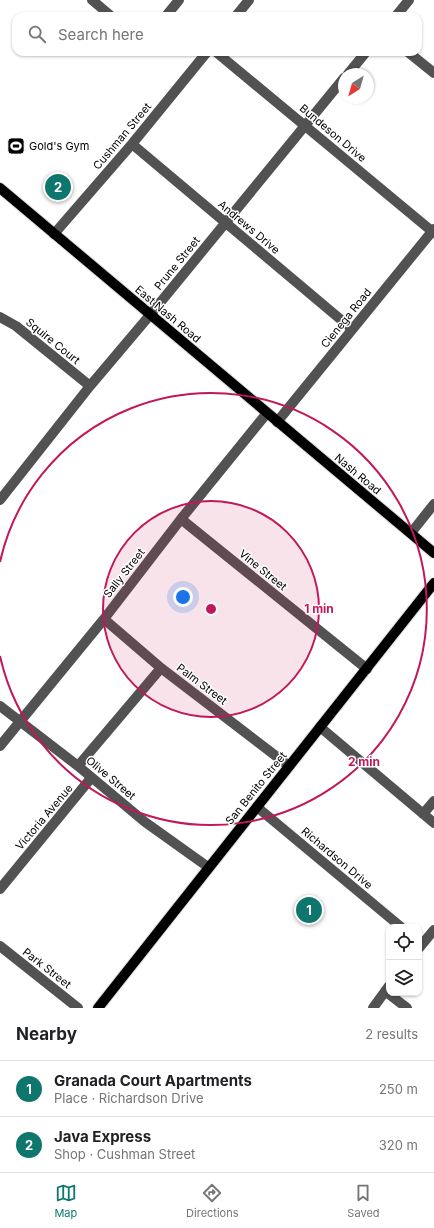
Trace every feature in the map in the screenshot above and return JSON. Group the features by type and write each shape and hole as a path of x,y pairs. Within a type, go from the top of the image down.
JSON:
{"main road":[{"name":"East Nash Road","path":"0,188 267,413"},
{"name":"Nash Road","path":"267,413 434,553"},
{"name":"San Benito Street","path":"98,1008 434,583"}],"street":[{"path":"92,0 106,12"},
{"path":"171,12 179,0"},
{"path":"239,12 249,0"},
{"path":"399,12 409,0"},
{"name":"Cushman Street","path":"54,234 132,144 203,56"},
{"name":"Bundeson Drive","path":"221,56 433,231"},
{"path":"353,68 363,56"},
{"path":"413,56 434,74"},
{"name":"Prune Street","path":"0,500 90,386 338,85"},
{"name":"Andrews Drive","path":"132,144 352,329"},
{"name":"Cienega Road","path":"277,422 433,231"},
{"name":"Squire Court","path":"0,317 16,326 90,386"},
{"name":"Sally Street","path":"0,746 267,413"},
{"path":"411,533 434,504"},
{"name":"Vine Street","path":"181,519 367,669"},
{"name":"Palm Street","path":"104,618 161,668 289,766"},
{"path":"78,766 161,668"},
{"name":"Olive Street","path":"0,706 78,766 145,822 208,867"},
{"path":"320,727 434,823"},
{"name":"Victoria Avenue","path":"0,889 91,778"},
{"path":"423,814 434,801"},
{"name":"Richardson Drive","path":"257,807 397,924"},
{"path":"422,943 434,930"},
{"name":"Park Street","path":"0,946 78,1008"},
{"path":"373,1008 386,989"},
{"path":"395,996 407,1008"}],"place":[{"name":"Gold's Gym","path":"16,146"},
{"name":"Java Express","path":"58,187"},
{"name":"Granada Court Apartments","path":"309,910"}]}
